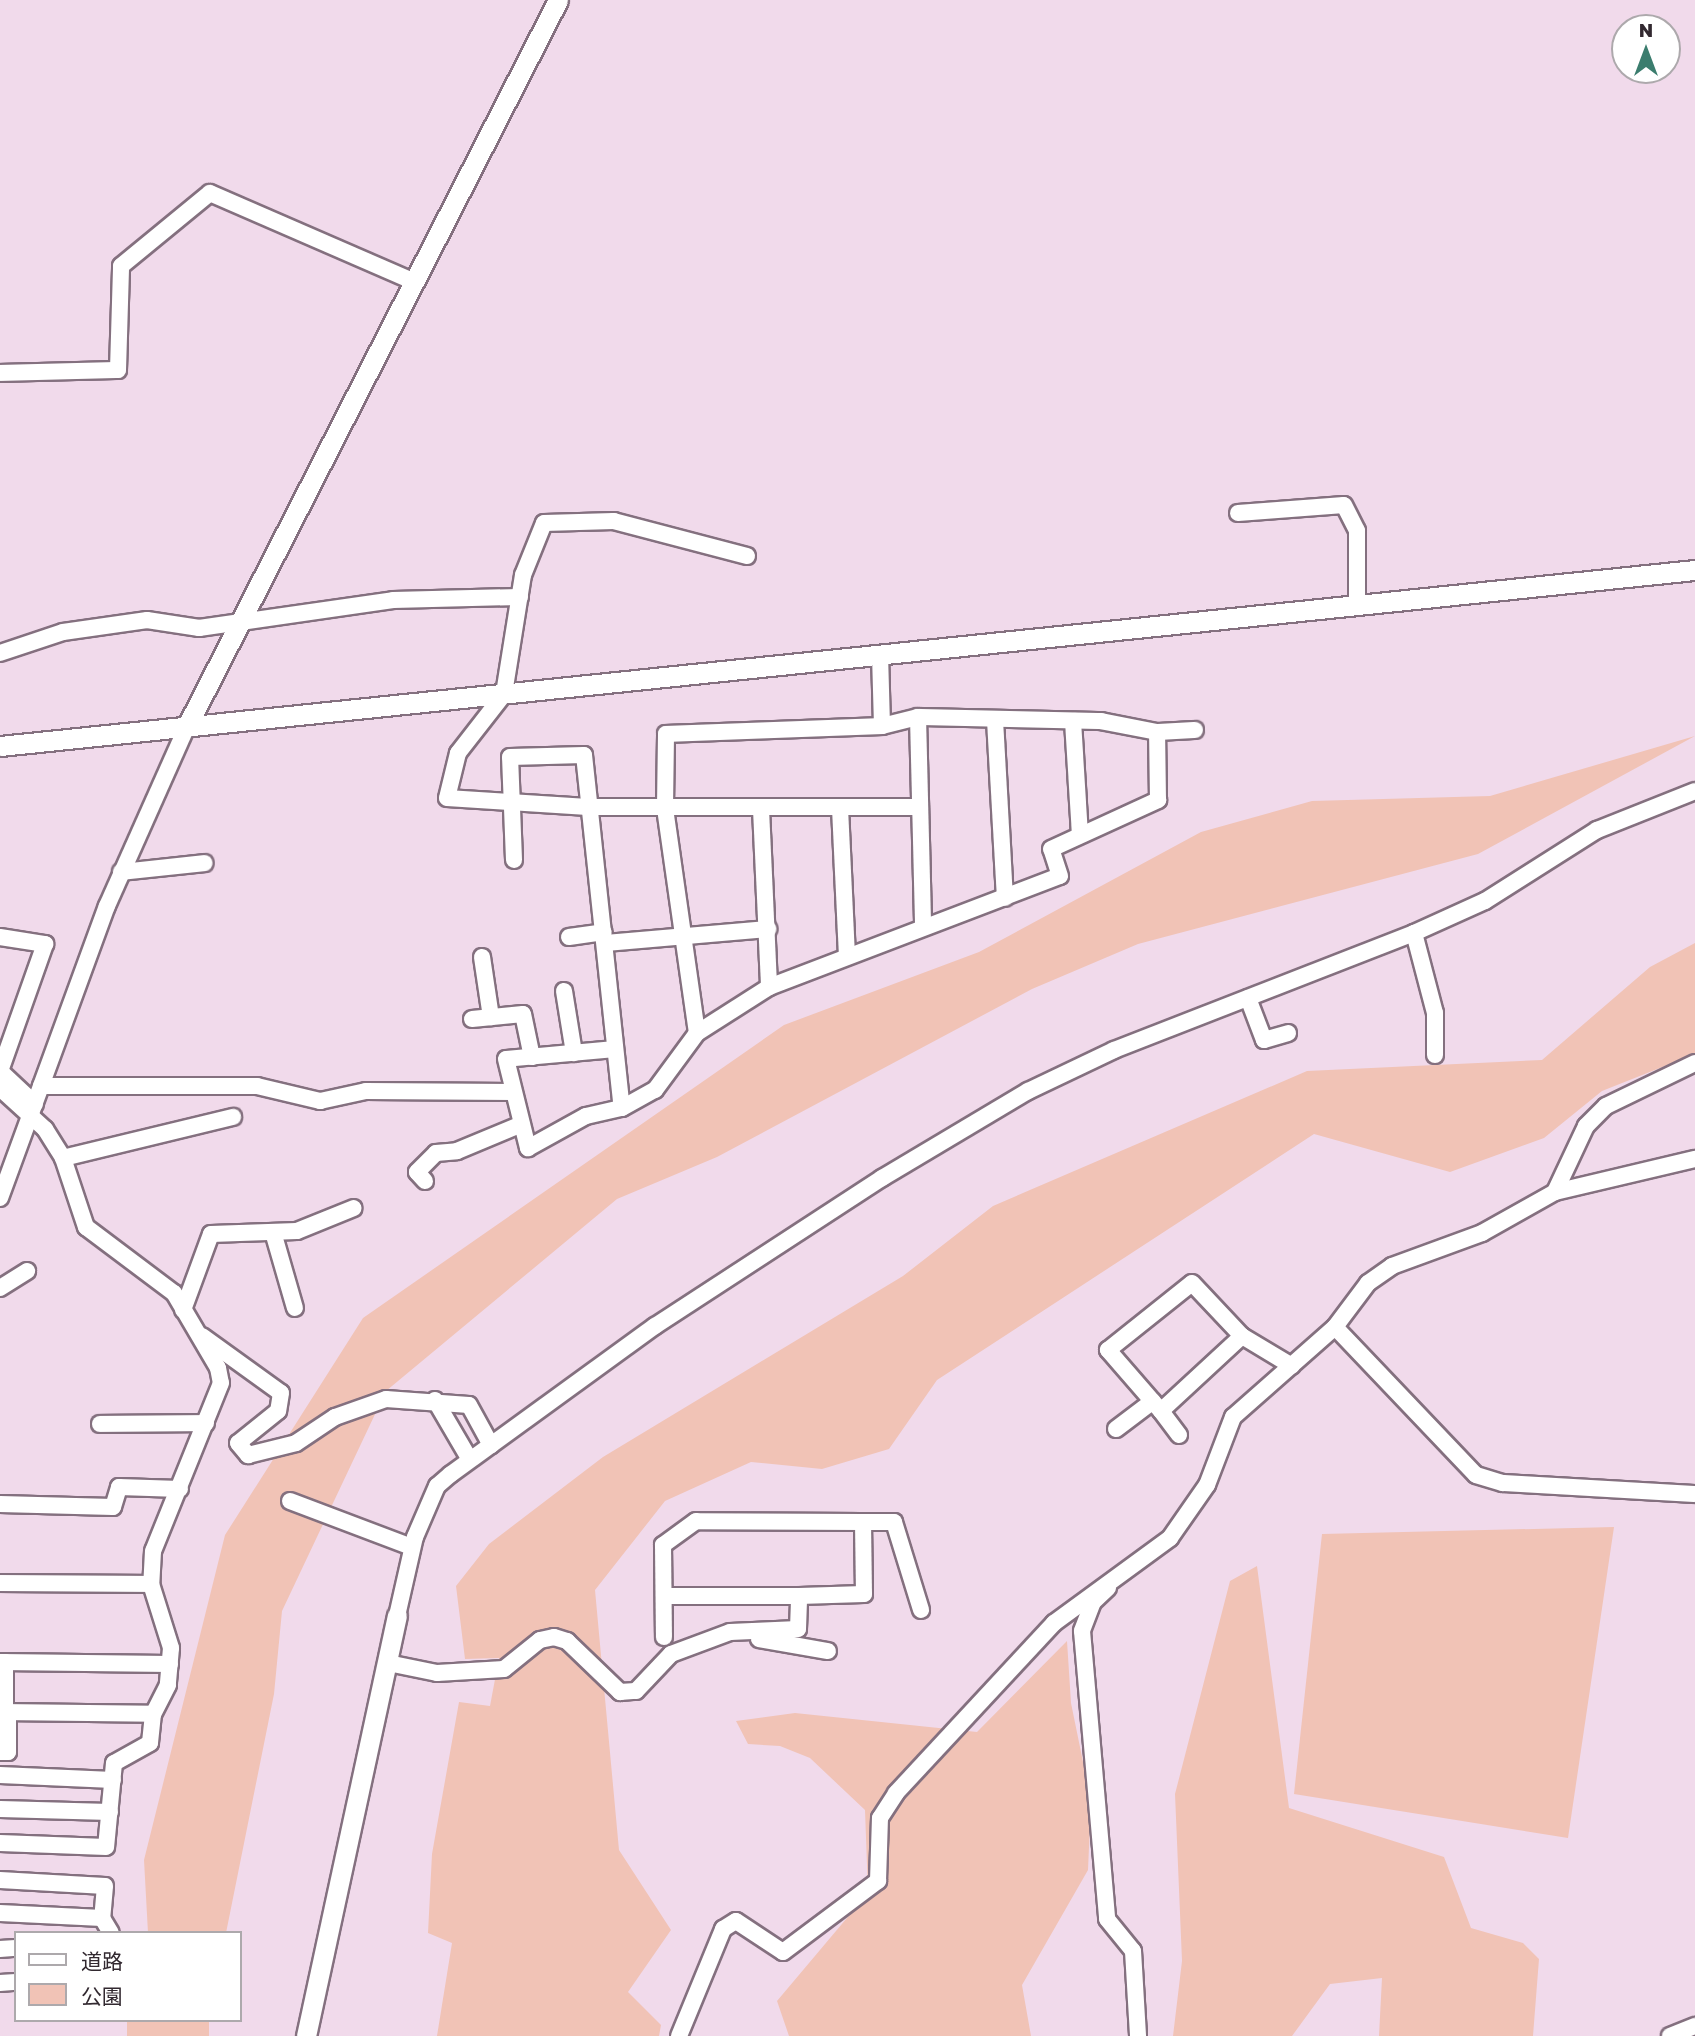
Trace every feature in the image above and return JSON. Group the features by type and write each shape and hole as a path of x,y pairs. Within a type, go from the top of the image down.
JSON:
{"street":[{"path":"0,1198 121,872 187,726 412,281 558,0"},
{"path":"0,373 118,370 121,266 211,194 412,281"},
{"path":"1238,513 1344,505 1357,531 1357,603"},
{"path":"747,556 614,521 551,520 535,535 520,597 505,694 458,753 447,798 588,807 919,807"},
{"path":"0,746 1695,570"},
{"path":"0,653 63,632 136,622 199,628 393,600 520,597"},
{"path":"880,654 882,726"},
{"path":"918,717 923,926"},
{"path":"697,1033 681,936 665,807 666,734 882,726 918,717 1073,721 1157,732 1195,730"},
{"path":"995,720 1005,898"},
{"path":"1073,721 1080,834"},
{"path":"615,1049 506,1059 528,1148 586,1116 622,1108 675,1069 697,1033 769,987 923,926 1060,876 1051,849 1158,800 1157,732"},
{"path":"514,860 510,757 584,755 622,1108"},
{"path":"306,2036 412,1547 437,1486 655,1326 968,1126 1114,1050 1414,933 1485,901 1597,830 1695,791"},
{"path":"761,808 769,987"},
{"path":"840,808 847,956"},
{"path":"121,872 205,863"},
{"path":"569,937 681,936 768,929"},
{"path":"1414,933 1435,1013 1435,1055"},
{"path":"0,937 45,944 0,1071 33,1110 63,1158 86,1227 174,1293 221,1383 180,1489 156,1542 151,1584 170,1664 168,1685 153,1714 150,1743 114,1763 106,1847 0,1843"},
{"path":"482,957 491,1017"},
{"path":"564,991 573,1053"},
{"path":"1248,998 1264,1040 1288,1032"},
{"path":"472,1019 523,1014 532,1058"},
{"path":"1555,1192 1586,1126 1606,1106 1695,1063"},
{"path":"41,1086 257,1086 320,1101 366,1091 513,1092"},
{"path":"0,1088 33,1110"},
{"path":"63,1158 233,1117"},
{"path":"417,1173 436,1153 457,1151 522,1124"},
{"path":"679,2036 723,1929 736,1920 783,1952 878,1881 880,1818 896,1793 1054,1623 1170,1538 1207,1485 1233,1417 1335,1327 1368,1283 1392,1266 1482,1233 1555,1192 1695,1159"},
{"path":"183,1310 211,1234 297,1231 354,1208"},
{"path":"273,1232 295,1308"},
{"path":"0,1288 27,1272"},
{"path":"1179,1435 1108,1350 1192,1283 1242,1336 1292,1366"},
{"path":"1335,1327 1476,1475 1503,1483 1695,1494"},
{"path":"197,1333 281,1393 278,1411 238,1443 248,1455 296,1443 335,1418 386,1399 435,1400 469,1405 491,1445"},
{"path":"1116,1429 1157,1406 1242,1336"},
{"path":"435,1400 470,1460"},
{"path":"100,1424 205,1423"},
{"path":"0,1504 113,1507 120,1487 180,1489"},
{"path":"290,1501 412,1547"},
{"path":"664,1637 663,1545 696,1521 894,1521 921,1610"},
{"path":"664,1596 864,1594 863,1522"},
{"path":"1130,1567 1093,1602 1082,1631 1107,1919 1133,1951 1138,2036"},
{"path":"0,1583 151,1584"},
{"path":"388,1663 437,1673 504,1669 540,1640 554,1637 567,1641 620,1692 636,1691 671,1654 704,1641 750,1630 798,1629 799,1596"},
{"path":"704,1641 776,1639 828,1651"},
{"path":"0,1752 8,1752 2,1662 170,1664"},
{"path":"4,1712 153,1714"},
{"path":"0,1774 113,1780"},
{"path":"0,1809 110,1812"},
{"path":"0,1880 105,1886 102,1918 110,1931"},
{"path":"0,1913 102,1918"},
{"path":"1670,2036 1695,2026"}],"green space":[{"path":"1695,736 1478,854 1138,944 1032,989 717,1157 617,1199 386,1391 282,1611 274,1694 226,1931 148,1931 144,1860 225,1535 363,1318 784,1025 979,952 1201,832 1312,801 1490,796"},
{"path":"1695,943 1695,1054 1602,1091 1544,1138 1450,1172 1314,1134 937,1380 889,1449 822,1469 751,1462 665,1501 595,1590 619,1850 671,1930 628,1992 661,2025 659,2036 437,2036 452,1943 428,1933 432,1854 459,1702 490,1706 499,1658 465,1659 456,1586 489,1544 603,1457 903,1276 993,1206 1307,1071 1542,1060 1650,967"},
{"path":"1614,1527 1568,1838 1294,1794 1322,1534"},
{"path":"1257,1566 1289,1808 1444,1857 1471,1928 1523,1943 1539,1959 1533,2036 1379,2036 1382,1978 1330,1984 1292,2036 1173,2036 1182,1961 1175,1794 1230,1581"},
{"path":"1067,1641 1071,1703 1091,1801 1088,1870 1022,1985 1031,2036 789,2036 777,2001 868,1893 865,1810 810,1758 780,1746 748,1744 736,1721 795,1713 977,1732"},
{"path":"127,2022 209,2022 209,2036 127,2036"}]}
